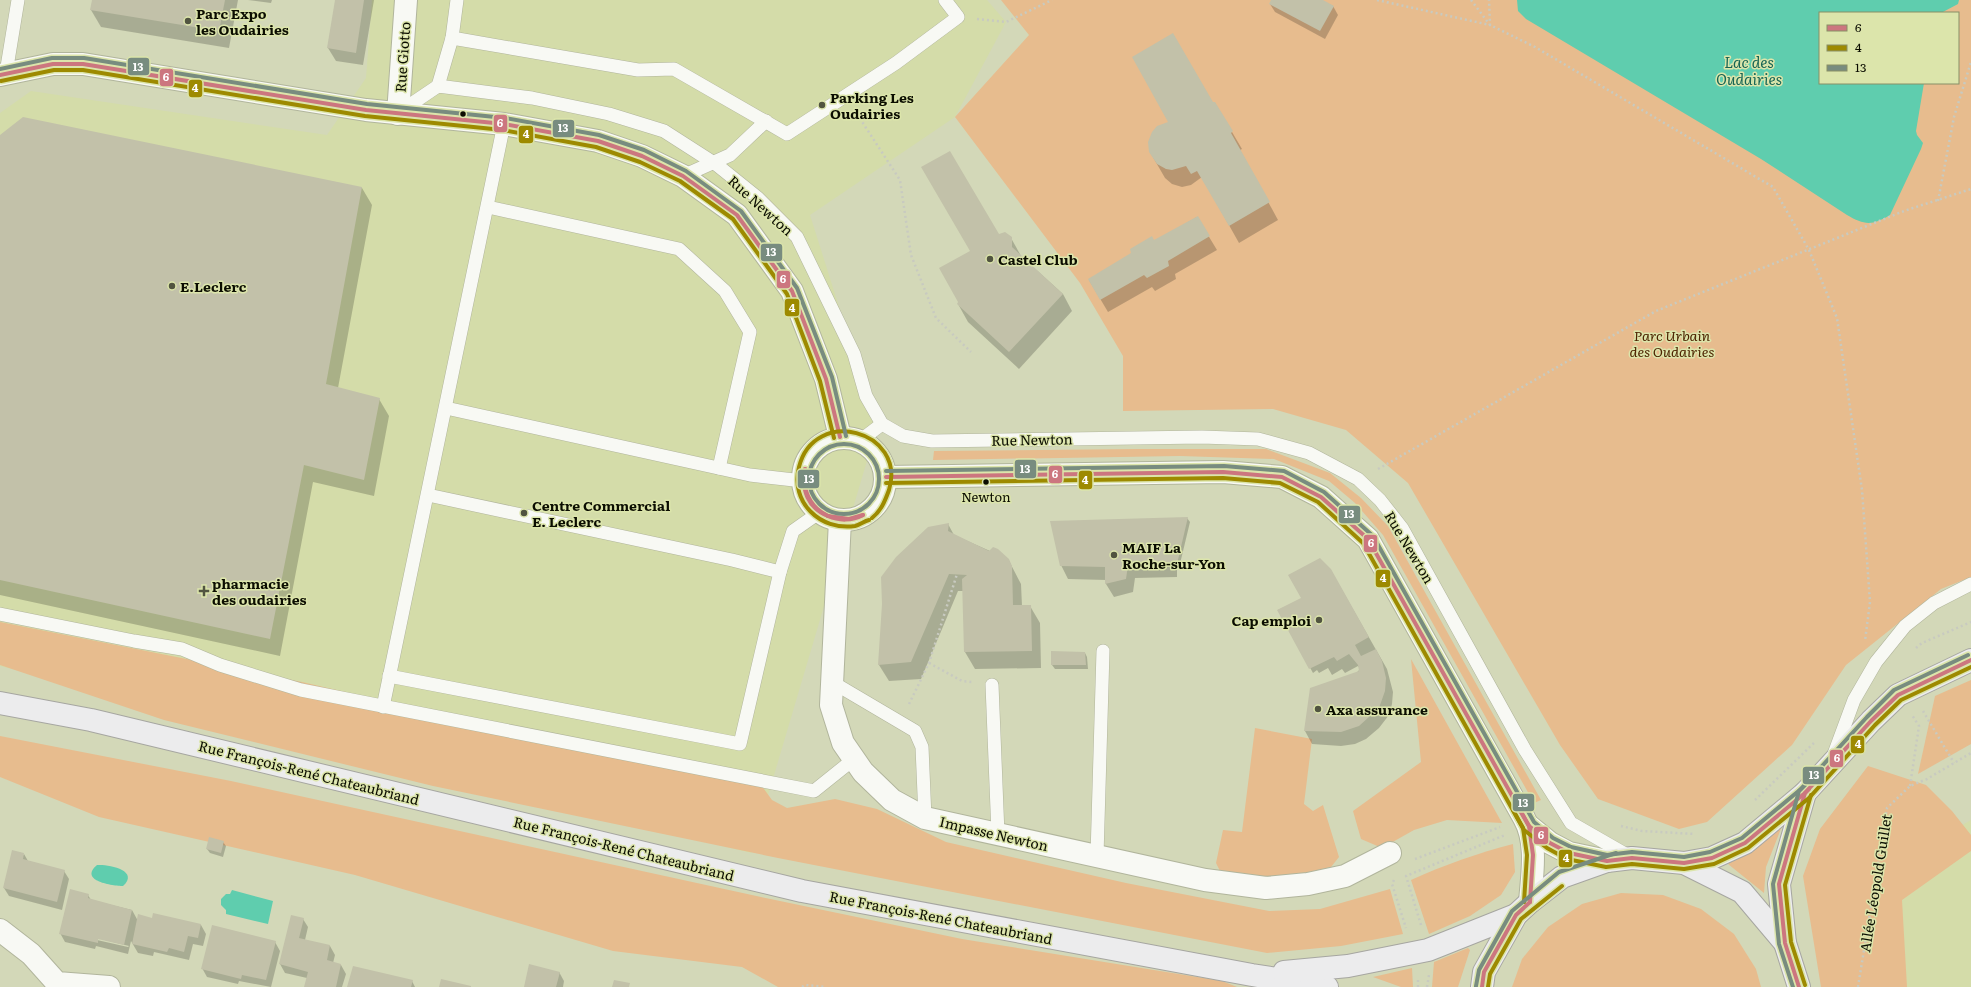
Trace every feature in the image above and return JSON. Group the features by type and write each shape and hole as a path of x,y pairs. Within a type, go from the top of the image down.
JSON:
{"main road":[{"path":"1482,987 1484,972 1523,908 1562,877 1607,861 1632,858 1684,863 1712,858 1745,843 1805,793 1871,721 1898,695 1971,660"},
{"path":"0,692 91,720"},
{"name":"Rue François-René Chateaubriand","path":"0,703 91,720 802,891 1252,975 1326,987"},
{"path":"1799,987 1785,943 1779,884 1805,793"},
{"path":"1684,863 1742,892 1785,943"},
{"name":"Rue François-René Chateaubriand","path":"1252,975 1348,966 1428,950 1523,908"}],"street":[{"name":"Rue Giotto","path":"398,114 406,0"},
{"name":"Rue Newton","path":"3,74 53,64 83,64 398,114 504,124 598,141 642,156 684,176 737,215 792,291 850,439"},
{"path":"850,439 871,446 879,455 884,466 886,477 884,492 881,498 867,514 854,519 840,520 820,512 811,503 806,493 803,481 804,469 809,457 822,444 850,439"},
{"path":"886,477 1223,472 1282,477 1321,497 1368,539 1527,822 1550,844 1569,852 1607,861"},
{"name":"Impasse Newton","path":"840,520 831,705 843,743 862,772 892,800 925,818 1204,880 1266,888 1308,884 1345,876 1390,853"},
{"path":"1523,908 1533,855 1527,822"},
{"path":"1,934 31,954 49,985 110,987"}],"lane":[{"path":"3,74 18,0"},
{"path":"398,114 438,86 452,38 457,0"},
{"path":"452,38 638,70 674,69 787,134 846,96 958,17 944,0"},
{"name":"Rue Newton","path":"438,86 532,98 609,114 664,131 713,163 758,198 797,237 854,354 866,396 882,424 903,436 932,441 1202,437 1258,439 1309,453 1358,479 1380,500 1402,528 1525,750 1571,823 1632,858"},
{"path":"684,176 730,155 766,121"},
{"path":"383,707 488,207 504,124"},
{"path":"488,207 679,249 725,291 750,332 719,468"},
{"path":"446,408 750,475 803,481"},
{"path":"850,439 882,424"},
{"path":"428,495 732,560 780,572"},
{"path":"389,676 740,744 780,572 793,531 820,512"},
{"path":"1829,768 1854,700 1876,662 1905,626 1934,603 1971,584"},
{"path":"0,614 134,641 182,649 220,665 301,690 814,791 854,759"},
{"path":"1097,856 1104,651"},
{"path":"832,682 915,731 922,747 925,818"},
{"path":"992,684 998,834"}],"path":[{"path":"958,17 1006,22 1052,0"},
{"path":"1377,0 1490,25 1534,47 1773,187 1809,250 1837,318 1862,490 1870,602 1864,648"},
{"path":"1471,0 1490,25"},
{"path":"1489,0 1490,25"},
{"path":"1938,201 1954,117 1971,62"},
{"path":"846,96 900,180 911,255 936,318 971,352"},
{"path":"1378,468 1656,311 1904,211 1971,190"},
{"path":"900,722 929,663 957,574"},
{"path":"1911,652 1922,644 1971,622"},
{"path":"929,663 962,681"},
{"path":"1910,786 1918,726 1910,713 1915,710"},
{"path":"1753,801 1819,738"},
{"name":"Allée Léopold Guillet","path":"1858,987 1887,808 1910,786 1927,779 1971,753"},
{"path":"1410,861 1527,822"},
{"path":"1427,987 1428,950 1406,876 1527,822"},
{"path":"1620,826 1642,831 1701,834"},
{"path":"1392,884 1396,877"},
{"path":"802,987 805,985 826,987"}],"shaded area":[{"path":"372,0 987,0 1006,22 955,117 810,215 877,427 751,853 0,666 0,113 31,91 327,135 366,78"},
{"path":"1971,820 1971,987 1886,987 1889,867"}],"green space":[{"name":"Parc Urbain des Oudairies","path":"1001,0 1971,0 1971,577 1941,589 1846,665 1792,745 1707,822 1679,829 1598,799 1560,745 1408,483 1346,430 1273,409 1123,411 1123,356 1080,283 955,117 1029,35"},
{"path":"1266,449 1330,473 1361,498 1388,526 1541,800 1534,803 1383,535 1355,503 1329,481 1274,459 1180,456 933,460 934,451"},
{"path":"0,622 302,682 406,706 753,774 772,800 787,808 835,799 877,809 946,842 1126,883 1269,911 1320,909 1390,889 1403,934 1341,946 1267,953 778,858 433,786 164,720 0,665"},
{"path":"1411,659 1502,823 1447,820 1414,830 1382,848 1361,839 1353,811 1421,762"},
{"path":"1971,680 1971,744 1918,774 1935,696"},
{"path":"1255,728 1312,739 1304,804 1313,811 1323,805 1339,857 1331,867 1292,876 1265,879 1221,873 1216,863 1223,830 1242,832"},
{"path":"0,736 231,781 761,897 962,939 1222,981 1237,987 778,987 742,967 613,951 355,875 99,817 0,777"},
{"path":"1868,766 1926,785 1952,811 1971,835 1971,851 1902,900 1907,987 1821,987 1803,876 1820,829"},
{"path":"1782,826 1766,867 1764,893 1728,864 1749,851"},
{"path":"1513,844 1515,872 1501,895 1470,916 1429,934 1411,880 1461,860"},
{"path":"1621,893 1663,895 1701,909 1734,934 1756,969 1761,987 1512,987 1522,959 1548,927 1582,904"},
{"path":"1468,948 1470,950 1458,987 1432,987 1434,962"},
{"path":"1412,968 1413,987 1401,987 1373,977"}],"water":[{"name":"Lac des Oudairies","path":"1517,0 1959,0 1958,4 1943,12 1819,12 1819,84 1924,84 1916,131 1923,143 1921,149 1890,215 1884,219 1868,223 1858,221 1847,215 1761,159 1526,19 1518,11"},
{"path":"97,865 120,869 128,876 127,880 123,886 99,882 94,879 92,875 92,870"},
{"path":"232,890 273,901 268,924 226,914 226,910 221,905 221,899 226,894 230,894"}],"building":[{"name":"Parc Expo les Oudairies","path":"92,0 225,0 219,31 90,10"},
{"path":"335,0 364,0 356,53 327,48"},
{"path":"1271,0 1323,0 1334,6 1320,31 1269,4"},
{"path":"1173,33 1213,102 1215,102 1233,131 1231,133 1270,202 1229,226 1197,171 1191,174 1186,166 1172,170 1166,169 1157,164 1149,152 1148,142 1152,132 1157,126 1168,122 1132,57"},
{"name":"E.Leclerc","path":"23,117 362,187 326,384 380,398 364,480 304,465 270,639 0,580 0,135"},
{"name":"Castel Club","path":"950,151 999,234 1005,232 1012,237 1012,247 1063,294 1009,352 957,304 958,302 939,268 970,251 921,167"},
{"path":"1198,216 1210,236 1168,261 1169,266 1147,278 1144,275 1100,300 1088,279 1131,253 1130,249 1152,236 1154,240"},
{"name":"MAIF La Roche-sur-Yon","path":"1188,517 1177,564 1128,565 1126,579 1105,584 1105,567 1060,566 1050,521"},
{"path":"949,523 948,531 989,551 993,547 998,549 1009,559 1012,566 1013,605 1031,605 1032,651 964,652 962,579 967,575 949,574 911,662 878,665 882,604 881,577 896,557 928,527"},
{"path":"1320,558 1331,569 1369,637 1355,645 1361,656 1376,649 1382,661 1386,678 1385,691 1379,708 1359,726 1341,732 1304,731 1310,688 1359,671 1358,665 1349,654 1337,661 1334,657 1309,669 1277,610 1301,598 1288,575"},
{"path":"1051,651 1085,652 1086,665 1051,665"},
{"path":"209,837 224,841 221,853 206,849"},
{"path":"12,850 24,853 23,859 65,870 57,902 3,888"},
{"path":"70,889 89,894 88,898 132,910 124,945 98,939 98,943 59,934"},
{"path":"153,913 201,924 198,938 188,936 184,952 169,948 167,952 132,944 138,914 152,918"},
{"path":"291,915 304,918 299,938 330,945 327,960 341,964 336,987 304,987 308,972 279,964"},
{"path":"212,925 276,941 266,980 242,975 241,979 201,969"},
{"path":"529,964 560,972 556,987 524,987"},
{"path":"353,966 413,980 411,987 347,987"},
{"path":"441,979 471,986 471,987 439,987"},
{"path":"614,980 630,983 629,987 612,987"}],"transit line":[{"name":"13","path":"0,69 52,58 84,58 367,104 505,118 599,135 644,150 686,171 741,211 797,288 832,377 846,436"},
{"name":"6","path":"0,75 53,64 83,64 366,110 504,124 598,141 642,156 683,176 737,215 792,291 826,379 840,437"},
{"name":"4","path":"1,81 54,70 83,70 365,116 503,130 596,147 640,162 680,181 733,219 787,294 820,381 834,438"},
{"name":"4","path":"869,520 855,526 830,524 810,512 804,502 799,492 797,480 799,467 808,448 822,436 839,432 856,433 872,440 885,453 891,469 889,490 880,509 872,518"},
{"name":"13","path":"837,444 851,444 864,450 873,459 879,472 879,479 877,492 869,504 851,514 837,514 824,508 815,499 809,486 809,472 815,459 824,450 837,444"},
{"name":"13","path":"886,471 1224,466 1284,471 1324,492 1373,536 1534,822 1553,838 1571,847 1607,855 1632,852 1684,857 1710,852 1742,838 1801,789 1894,690 1968,655"},
{"name":"6","path":"805,469 804,476 808,497 816,508 828,516"},
{"name":"6","path":"805,469 805,491 815,508 828,516"},
{"name":"6","path":"886,477 1223,472 1282,477 1321,497 1368,539 1529,826 1550,843 1569,853 1607,861 1632,858 1684,863 1712,858 1745,843 1805,793 1871,721 1898,695 1971,660"},
{"name":"4","path":"886,483 1223,478 1280,483 1318,502 1363,543 1524,830 1547,848 1567,859 1606,867 1632,864 1684,869 1714,864 1748,848 1809,798 1875,725 1901,700 1971,667"},
{"name":"6","path":"828,516 849,519 863,515"},
{"name":"6","path":"828,516 846,520 863,515"},
{"name":"13","path":"1793,987 1779,944 1773,884 1799,791 1805,785"},
{"name":"6","path":"1799,987 1785,943 1779,884 1805,793 1809,789"},
{"name":"4","path":"1805,985 1791,942 1785,885 1811,795"},
{"name":"6","path":"1518,807 1529,826 1533,855 1530,902"},
{"name":"4","path":"1513,810 1523,828 1527,855 1524,902"},
{"name":"13","path":"1476,986 1479,970 1512,911 1559,872 1616,853"},
{"name":"4","path":"1488,987 1490,974 1521,919 1562,886"},
{"name":"6","path":"1482,987 1484,972 1516,915 1530,902"}],"place":[{"name":"Parc Expo les Oudairies","path":"188,21"},
{"name":"Parking Les Oudairies","path":"822,105"},
{"name":"Castel Club","path":"990,259"},
{"name":"E.Leclerc","path":"172,286"},
{"name":"Newton","path":"986,482"},
{"name":"Centre Commercial E. Leclerc","path":"524,513"},
{"name":"MAIF La Roche-sur-Yon","path":"1114,555"},
{"name":"pharmacie des oudairies","path":"204,591"},
{"name":"Cap emploi","path":"1319,620"},
{"name":"Axa assurance","path":"1318,709"}]}
